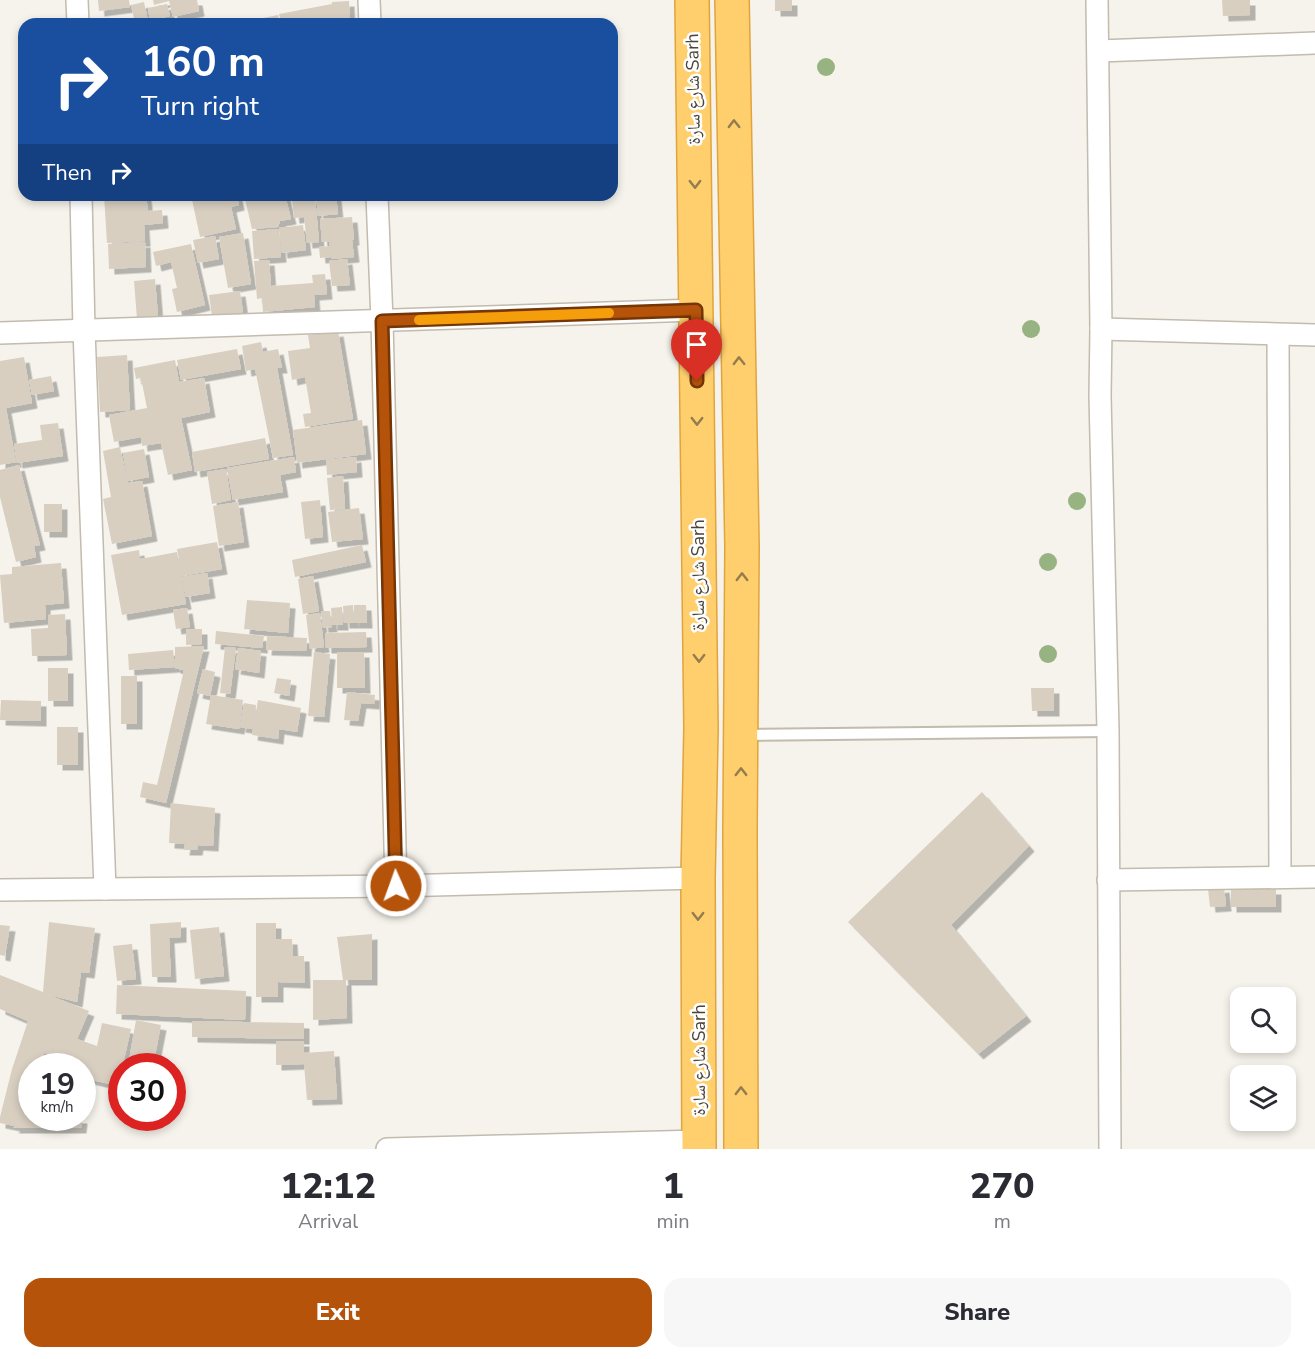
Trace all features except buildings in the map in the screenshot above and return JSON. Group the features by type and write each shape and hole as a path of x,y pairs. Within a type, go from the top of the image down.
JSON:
{"highway":[{"name":"شارع سارة Sarh","path":"692,0 701,728 698,878 699,1145"},
{"path":"732,0 742,546 741,1149"}],"street":[{"path":"77,0 78,18"},
{"path":"369,0 370,18"},
{"path":"1097,0 1100,396 1108,731 1110,1149"},
{"path":"1099,51 1315,43"},
{"path":"81,201 105,889"},
{"path":"377,201 396,886"},
{"path":"0,333 696,310"},
{"path":"1101,329 1315,335"},
{"path":"1278,335 1280,877"},
{"path":"1108,880 1315,877"},
{"path":"0,890 396,886 698,878"},
{"path":"387,1149 699,1145"}],"lane":[{"path":"741,735 1108,731"}],"slow traffic":[{"path":"419,320 609,313"}],"route":[{"path":"396,886 382,321 696,310 697,381"}]}
